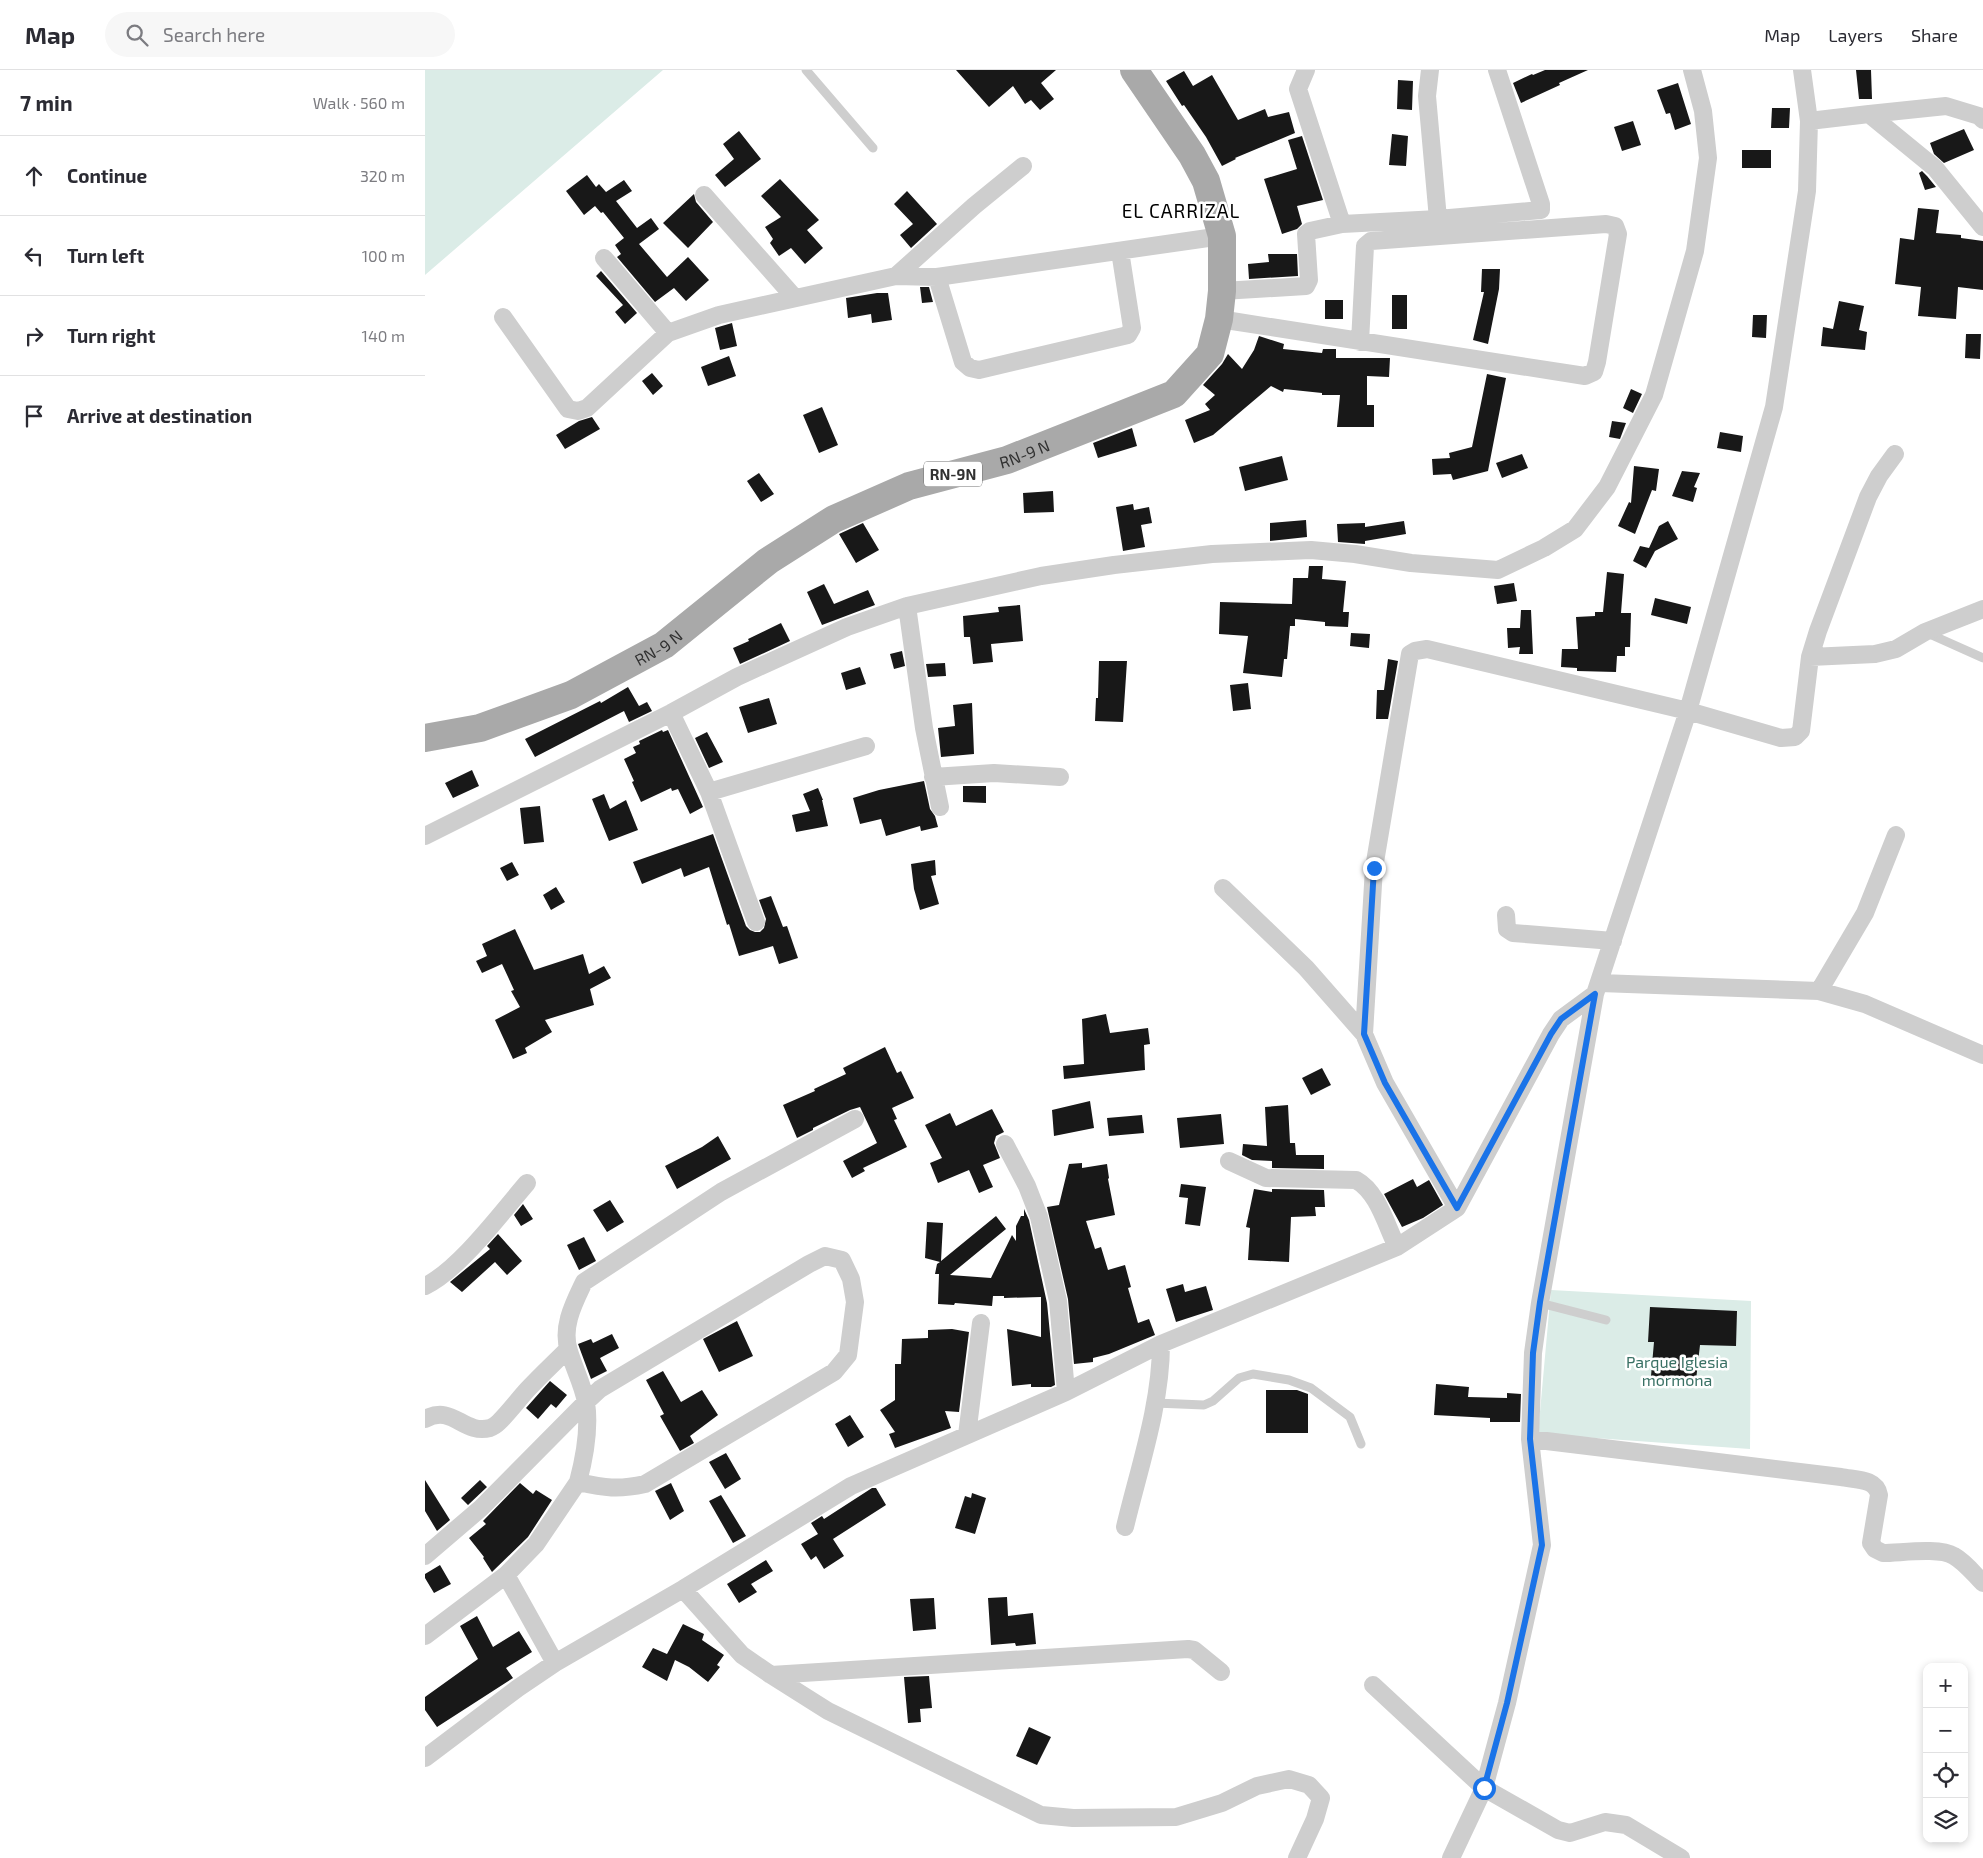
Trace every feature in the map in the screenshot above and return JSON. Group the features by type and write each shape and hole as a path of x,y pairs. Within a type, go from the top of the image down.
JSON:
{"main road":[{"name":"RN-9 N","path":"425,738 480,728 571,695 664,644 768,561 834,519 909,486 1007,460 1174,394 1210,354 1219,319 1222,291 1222,236 1206,181 1192,155 1134,70"}],"street":[{"path":"1306,70 1299,89 1342,224"},
{"path":"1430,70 1427,96 1437,219"},
{"path":"1222,291 1305,286 1309,280 1306,234 1310,231 1342,224 1437,219 1541,210 1541,204 1497,70"},
{"path":"425,836 737,678 847,627 907,606 1041,576 1114,564 1212,554 1311,550 1355,554 1411,563 1499,570 1543,548 1575,528 1607,486 1654,395 1695,252 1708,158 1703,111 1691,70"},
{"path":"1451,1858 1484,1788 1507,1703 1542,1545 1530,1439 1533,1353 1540,1302 1598,988 1687,711 1774,407 1807,191 1809,121 1802,70"},
{"path":"1809,121 1946,106 1979,116 1983,120"},
{"path":"1869,114 1935,168 1983,227"},
{"path":"896,276 974,206 1023,166"},
{"path":"704,195 794,297"},
{"path":"1219,319 1360,342 1585,376 1594,372 1597,362 1618,234 1615,226 1606,224 1371,241 1365,246 1360,342"},
{"path":"503,317 567,409 578,411 587,408 667,333 719,315 896,276 937,277 1222,236"},
{"path":"937,277 963,362 970,368 979,370 1129,335 1132,328 1120,251"},
{"path":"604,258 667,333"},
{"path":"1364,1034 1374,868 1411,654 1415,651 1427,649 1687,711 1781,738 1795,737 1801,731 1810,657 1818,631 1868,497 1879,476 1895,454"},
{"path":"907,606 924,728 940,807"},
{"path":"1810,657 1875,654 1896,649 1925,632 1983,609"},
{"path":"671,713 709,792 755,922"},
{"path":"709,792 866,746"},
{"path":"933,776 993,773 1060,776"},
{"path":"1819,991 1865,912 1896,834"},
{"path":"1223,888 1305,968 1364,1034 1385,1083 1457,1208"},
{"path":"1506,914 1507,929 1513,933 1613,941"},
{"path":"425,1758 518,1688 555,1663 683,1589 851,1486 1066,1392 1161,1344 1397,1247 1457,1208 1551,1034 1561,1019 1598,988 1819,991 1865,1004 1983,1055"},
{"path":"425,1636 506,1575 536,1544 579,1482 586,1453 586,1402 568,1349 567,1326 573,1305 584,1282 721,1192 855,1119"},
{"path":"1005,1144 1027,1186 1039,1217 1058,1301 1066,1392"},
{"path":"1229,1162 1266,1178 1356,1180 1362,1183 1373,1196 1397,1247"},
{"path":"425,1286 434,1282 471,1248 527,1183"},
{"path":"425,1556 481,1508 600,1389 809,1264 825,1256 842,1260 851,1279 855,1302 848,1355 834,1372 645,1484 623,1489 604,1488 579,1482"},
{"path":"967,1435 981,1323"},
{"path":"1125,1527 1155,1403 1161,1359 1161,1344"},
{"path":"425,1419 434,1414 442,1414 449,1415 467,1426 489,1428 498,1423 532,1384 568,1349"},
{"path":"1530,1439 1871,1482 1879,1495 1871,1543 1875,1549 1883,1553 1944,1552 1962,1562 1983,1583"},
{"path":"506,1575 555,1663"},
{"path":"683,1589 742,1655 828,1711 1041,1815 1073,1818 1176,1817 1222,1803 1257,1786 1289,1780 1309,1784 1321,1798 1315,1820 1297,1858"},
{"path":"771,1675 1188,1649 1193,1650 1221,1672"},
{"path":"1373,1685 1484,1788 1558,1830 1569,1833 1605,1822 1626,1824 1681,1858"}],"lane":[{"path":"805,70 873,148"},
{"path":"1925,632 1983,658"},
{"path":"1540,1302 1606,1320"},
{"path":"1155,1403 1205,1405 1213,1401 1239,1378 1253,1374 1289,1380 1311,1388 1350,1417 1361,1444"}],"green space":[{"path":"425,70 663,70 425,275"},
{"name":"Parque Iglesia mormona","path":"1551,1290 1751,1301 1750,1449 1538,1434"}],"building":[{"path":"956,70 1056,70 1041,83 1054,99 1040,110 1031,100 1025,104 1013,86 989,107"},
{"path":"1545,70 1588,70 1521,103 1513,83"},
{"path":"1856,70 1871,70 1872,99 1859,99"},
{"path":"1184,71 1193,86 1212,75 1238,120 1265,109 1268,117 1289,112 1295,133 1235,158 1222,166 1206,137 1184,105 1182,106 1166,81"},
{"path":"1398,80 1413,81 1412,110 1397,109"},
{"path":"1678,83 1691,124 1675,130 1670,113 1666,114 1657,90"},
{"path":"1772,108 1790,108 1789,128 1771,128"},
{"path":"1633,121 1641,145 1622,151 1614,127"},
{"path":"1964,129 1974,150 1944,163 1934,154 1930,143"},
{"path":"739,131 761,159 725,187 715,175 734,159 723,144"},
{"path":"1392,134 1408,136 1406,166 1389,165"},
{"path":"1302,136 1323,200 1297,206 1302,224 1297,229 1282,234 1264,179 1297,169 1288,140"},
{"path":"1742,150 1771,150 1771,168 1742,168"},
{"path":"1922,171 1936,187 1925,190 1919,173"},
{"path":"587,175 596,187 599,184 606,192 624,180 632,191 616,201 637,228 651,218 659,229 639,244 667,277 688,257 709,280 686,301 674,288 655,302 617,257 621,254 615,245 624,238 603,212 601,213 595,206 584,215 566,191"},
{"path":"780,179 819,220 807,230 823,248 805,264 791,248 779,256 770,243 773,239 765,227 781,217 761,196"},
{"path":"907,191 937,224 911,248 900,235 913,224 894,204"},
{"path":"694,194 696,202 713,222 688,248 663,223"},
{"path":"1918,208 1939,210 1936,233 1961,235 1961,238 1983,241 1983,290 1958,287 1956,319 1918,316 1921,287 1895,284 1900,238 1914,240"},
{"path":"1268,254 1297,254 1298,276 1249,279 1248,264 1269,262"},
{"path":"1482,269 1500,269 1499,289 1488,344 1473,340 1484,292 1481,292"},
{"path":"601,271 637,313 625,324 615,312 623,305 596,276"},
{"path":"920,287 929,287 933,302 922,303"},
{"path":"888,293 892,320 872,323 871,314 848,318 846,298"},
{"path":"1392,295 1407,295 1407,329 1392,329"},
{"path":"1325,300 1343,300 1343,319 1325,319"},
{"path":"1839,301 1864,306 1859,330 1867,332 1865,350 1821,346 1823,327 1833,329"},
{"path":"1753,315 1767,315 1766,338 1752,337"},
{"path":"732,323 737,346 720,350 715,328"},
{"path":"1966,334 1981,334 1980,359 1965,358"},
{"path":"1259,336 1284,344 1283,349 1322,353 1323,349 1336,349 1336,358 1390,358 1389,377 1367,376 1367,405 1374,405 1374,427 1337,427 1340,395 1322,395 1322,393 1284,389 1283,392 1271,386 1213,435 1194,443 1185,420 1210,410 1205,404 1215,395 1203,385 1222,364 1228,354 1242,369 1254,350"},
{"path":"729,356 736,376 708,386 701,367"},
{"path":"652,373 663,386 653,395 642,381"},
{"path":"1487,374 1506,378 1488,471 1453,480 1451,474 1433,475 1432,459 1450,458 1449,453 1472,447"},
{"path":"1631,389 1642,394 1633,413 1623,408"},
{"path":"822,407 838,445 819,453 803,415"},
{"path":"592,417 600,429 565,449 556,435 579,421"},
{"path":"1612,421 1626,423 1620,439 1609,437"},
{"path":"1132,428 1137,446 1098,458 1093,443"},
{"path":"1720,432 1743,436 1741,452 1717,448"},
{"path":"1522,454 1528,468 1502,478 1496,463"},
{"path":"1282,456 1288,480 1245,491 1239,467"},
{"path":"1634,466 1659,469 1656,491 1652,490 1635,534 1618,526 1629,502 1631,503"},
{"path":"1682,471 1700,473 1694,487 1697,488 1693,502 1672,496"},
{"path":"759,473 774,494 761,502 747,481"},
{"path":"1053,491 1054,512 1024,513 1023,493"},
{"path":"1133,504 1134,510 1149,507 1152,523 1141,525 1145,547 1123,551 1116,507"},
{"path":"1306,520 1307,537 1270,541 1270,523"},
{"path":"1404,521 1406,534 1365,541 1365,544 1338,542 1337,524 1365,523 1365,527"},
{"path":"1668,521 1678,539 1655,551 1646,568 1633,561 1640,546 1649,548 1659,526"},
{"path":"863,523 879,550 856,563 839,534"},
{"path":"1309,566 1323,566 1322,579 1346,581 1343,612 1349,612 1348,627 1325,626 1325,622 1295,619 1295,626 1290,626 1287,659 1284,659 1282,677 1243,673 1248,636 1219,634 1220,602 1292,604 1293,578 1308,578"},
{"path":"1607,572 1624,574 1621,613 1631,613 1630,647 1625,647 1625,656 1617,656 1616,672 1577,671 1577,668 1561,667 1562,649 1578,649 1576,617 1595,616 1595,612 1603,612"},
{"path":"1514,583 1517,601 1497,604 1494,586"},
{"path":"824,584 834,604 868,590 875,605 822,625 807,592"},
{"path":"1655,598 1691,607 1687,624 1651,615"},
{"path":"1020,605 1023,641 991,644 993,662 973,664 970,637 964,637 963,616 999,612 998,607"},
{"path":"1521,610 1531,610 1533,654 1519,654 1520,647 1508,648 1507,628 1520,628"},
{"path":"781,623 790,641 740,664 733,648"},
{"path":"1351,633 1370,634 1369,648 1350,646"},
{"path":"902,651 905,666 894,669 890,654"},
{"path":"1388,659 1398,661 1388,719 1376,719 1377,690 1384,690"},
{"path":"1099,661 1127,661 1123,722 1095,721"},
{"path":"945,663 946,676 928,677 926,664"},
{"path":"860,667 866,684 846,690 841,673"},
{"path":"1248,683 1251,709 1233,711 1230,685"},
{"path":"628,687 639,706 647,702 652,711 629,722 624,711 535,757 525,739 600,701 601,703"},
{"path":"769,698 777,724 748,733 739,707"},
{"path":"972,703 974,754 941,757 938,728 955,726 953,705"},
{"path":"662,730 663,732 668,730 703,807 690,814 678,789 672,791 671,788 641,802 624,759 636,753 633,747 640,744 639,741"},
{"path":"707,732 723,762 709,768 695,738"},
{"path":"472,770 479,786 453,798 445,783"},
{"path":"924,781 930,809 935,816 938,827 921,831 920,826 886,836 881,819 860,824 853,798 879,790"},
{"path":"963,786 986,786 986,803 963,802"},
{"path":"818,788 823,800 828,826 796,832 792,815 810,811 803,794"},
{"path":"604,794 610,809 626,800 638,830 609,841 592,799"},
{"path":"540,806 544,842 524,844 520,808"},
{"path":"713,834 746,926 755,932 760,932 764,928 766,919 759,900 771,896 783,927 787,926 798,958 779,964 773,946 739,956 709,867 684,877 681,868 642,884 633,862"},
{"path":"935,860 936,875 931,876 939,904 920,910 914,889 911,864"},
{"path":"512,862 519,875 507,881 500,868"},
{"path":"556,887 565,902 551,910 543,895"},
{"path":"515,929 534,970 583,954 589,974 604,966 611,978 590,989 594,1005 545,1020 552,1032 525,1048 527,1053 513,1059 495,1020 520,1007 511,991 514,990 502,964 482,973 476,961 487,956 482,944"},
{"path":"1106,1014 1110,1033 1148,1028 1150,1044 1144,1045 1145,1070 1064,1079 1063,1066 1084,1064 1082,1019"},
{"path":"885,1047 897,1073 901,1071 914,1098 892,1108 897,1119 894,1120 907,1147 863,1168 865,1171 852,1178 843,1161 877,1143 860,1107 813,1128 813,1130 797,1138 783,1105 815,1091 814,1089 846,1074 843,1068"},
{"path":"1322,1068 1331,1085 1311,1095 1302,1078"},
{"path":"1090,1101 1094,1128 1054,1136 1052,1110"},
{"path":"1288,1105 1290,1143 1295,1143 1296,1155 1324,1155 1324,1169 1272,1168 1272,1161 1252,1160 1242,1155 1243,1144 1267,1146 1265,1107"},
{"path":"992,1109 1004,1132 996,1136 994,1143 1000,1158 983,1165 993,1187 979,1193 969,1170 938,1183 930,1163 942,1158 925,1125 950,1113 956,1126"},
{"path":"1221,1114 1224,1144 1180,1148 1177,1118"},
{"path":"1142,1115 1144,1133 1109,1136 1107,1118"},
{"path":"718,1136 731,1159 677,1189 665,1166 702,1147"},
{"path":"1082,1163 1082,1168 1107,1164 1115,1215 1086,1221 1095,1249 1101,1247 1108,1270 1125,1265 1131,1287 1128,1288 1138,1323 1149,1319 1155,1335 1109,1354 1093,1358 1093,1362 1074,1364 1068,1299 1047,1207 1059,1205 1069,1164"},
{"path":"1413,1179 1417,1187 1429,1180 1443,1205 1423,1218 1402,1227 1384,1194"},
{"path":"1181,1184 1206,1187 1200,1226 1185,1224 1188,1198 1179,1197"},
{"path":"1254,1189 1272,1192 1272,1189 1324,1190 1325,1207 1315,1207 1316,1216 1291,1217 1289,1262 1248,1260 1250,1228 1246,1227"},
{"path":"610,1200 624,1222 607,1232 593,1210"},
{"path":"523,1204 533,1219 521,1226 514,1215"},
{"path":"1024,1209 1029,1220 1047,1303 1055,1385 1051,1387 1031,1387 1031,1384 1012,1386 1007,1329 1041,1337 1041,1297 1004,1298 1004,1296 993,1296 992,1306 955,1303 954,1305 938,1304 939,1274 935,1274 937,1264 940,1262 925,1258 927,1222 943,1223 941,1261 996,1216 1006,1229 950,1275 991,1278 1012,1235 1016,1241 1016,1226 1021,1216 1024,1216"},
{"path":"498,1234 522,1261 507,1275 495,1262 462,1292 450,1282 490,1249 487,1246"},
{"path":"584,1237 596,1261 579,1270 567,1245"},
{"path":"1183,1284 1185,1292 1206,1286 1213,1310 1176,1322 1166,1289"},
{"path":"1650,1307 1737,1311 1736,1346 1700,1345 1696,1380 1651,1376 1654,1342 1648,1342"},
{"path":"737,1321 753,1356 719,1372 703,1339"},
{"path":"952,1329 969,1332 959,1412 945,1411 951,1428 895,1448 889,1434 895,1432 880,1410 895,1400 895,1364 901,1364 902,1339 928,1338 928,1330"},
{"path":"612,1334 619,1348 600,1358 607,1371 591,1379 578,1344 591,1339 593,1343"},
{"path":"663,1371 681,1402 702,1390 718,1415 690,1436 694,1443 680,1451 660,1416 664,1414 646,1380"},
{"path":"550,1381 567,1395 556,1408 551,1404 538,1419 526,1408"},
{"path":"1436,1384 1469,1387 1468,1397 1507,1398 1507,1393 1521,1394 1520,1422 1490,1422 1490,1418 1434,1415"},
{"path":"1266,1390 1297,1390 1308,1394 1308,1433 1266,1433"},
{"path":"850,1415 864,1437 848,1447 835,1424"},
{"path":"726,1453 741,1479 725,1489 709,1462"},
{"path":"425,1480 450,1520 437,1531 425,1511"},
{"path":"480,1480 487,1487 468,1505 461,1498"},
{"path":"520,1483 533,1494 536,1490 552,1500 528,1537 492,1572 484,1557 469,1538 486,1524 483,1521"},
{"path":"671,1483 684,1511 670,1520 655,1491"},
{"path":"872,1488 876,1488 886,1505 833,1539 844,1556 824,1569 816,1556 811,1560 801,1544 818,1534 811,1523 822,1516 824,1519"},
{"path":"972,1493 986,1498 975,1534 955,1528 965,1496 971,1498"},
{"path":"721,1495 746,1536 733,1543 709,1501"},
{"path":"766,1560 773,1571 751,1584 757,1592 739,1603 727,1584"},
{"path":"440,1565 451,1584 434,1593 425,1578 425,1574"},
{"path":"1007,1597 1008,1616 1033,1613 1036,1644 1016,1646 1015,1643 991,1645 988,1598"},
{"path":"934,1598 936,1629 913,1631 910,1599"},
{"path":"477,1616 493,1647 519,1631 532,1652 506,1668 513,1678 437,1727 425,1710 425,1697 478,1659 460,1626"},
{"path":"683,1624 704,1634 702,1640 724,1655 717,1665 720,1667 708,1682 689,1667 675,1660 667,1681 642,1667 653,1648 667,1654"},
{"path":"929,1676 932,1708 920,1709 921,1722 908,1723 904,1677"},
{"path":"1029,1727 1051,1737 1037,1765 1016,1756"}],"district":[{"name":"EL CARRIZAL","path":"1181,210"}],"route":[{"path":"1374,868 1364,1034 1385,1083 1457,1208 1551,1034 1561,1019 1595,994 1540,1302 1533,1353 1530,1439 1542,1545 1507,1703 1484,1788"}]}
